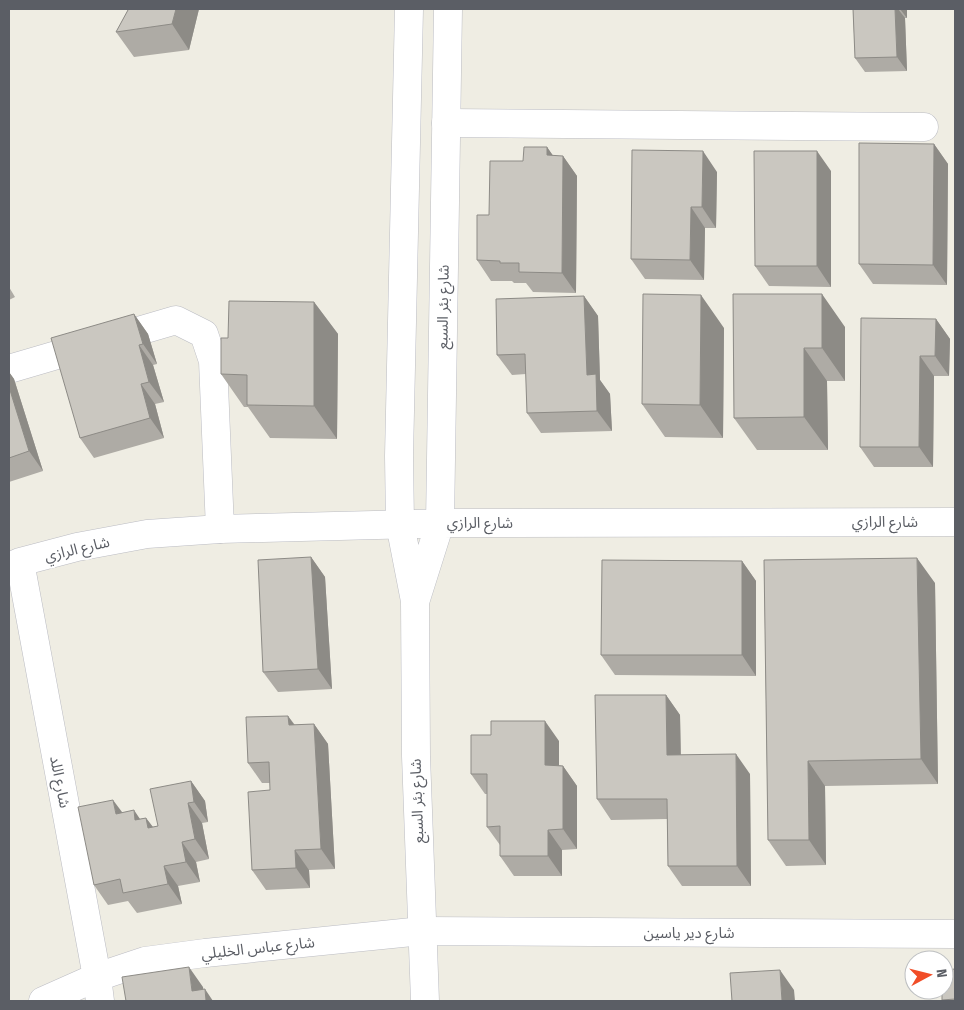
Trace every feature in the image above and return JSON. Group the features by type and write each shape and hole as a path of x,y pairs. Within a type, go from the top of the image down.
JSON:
{"street":[{"name":"شارع بئر السبع","path":"409,9 399,456 400,524 415,600 416,756 424,1001"},
{"name":"شارع بئر السبع","path":"415,600 440,524 448,9"},
{"path":"446,123 924,127"},
{"path":"9,369 176,320 204,334 213,361 220,529"},
{"name":"شارع الرازي","path":"14,565 77,547 147,534 220,529 400,524 955,522"},
{"name":"شارع اللد","path":"14,565 98,989"},
{"name":"شارع عباس الخليلي","path":"43,1001 98,989 145,961 422,931"},
{"name":"شارع دير ياسين","path":"422,931 955,934"}],"building":[{"path":"127,9 176,9 172,24 116,32"},
{"path":"853,9 895,9 897,57 855,58"},
{"path":"859,143 934,144 933,265 859,264"},
{"path":"524,147 547,147 547,155 563,156 562,273 519,272 519,263 477,260 477,215 489,215 490,161 523,161"},
{"path":"632,150 703,151 702,207 691,207 690,260 631,259"},
{"path":"754,151 817,151 817,266 755,266"},
{"path":"643,294 701,295 700,405 642,404"},
{"path":"733,294 822,294 822,348 804,348 804,417 734,418"},
{"path":"584,296 587,375 596,374 597,411 527,413 525,354 497,355 496,299"},
{"path":"229,301 314,302 314,406 247,405 247,375 221,374 221,338 228,338"},
{"path":"134,314 143,344 139,345 149,382 141,384 150,418 80,438 51,338"},
{"path":"861,318 936,319 935,356 920,356 919,447 860,447"},
{"path":"9,387 29,451 9,458"},
{"path":"311,557 318,669 263,672 258,560"},
{"path":"917,558 921,759 808,761 809,840 768,840 764,560"},
{"path":"602,560 742,561 742,655 601,655"},
{"path":"595,695 666,695 667,755 736,754 737,866 668,866 667,799 597,799"},
{"path":"288,716 289,725 314,724 321,849 295,850 296,868 252,870 248,792 270,790 269,762 248,763 246,717"},
{"path":"491,721 545,721 545,765 563,766 563,829 548,830 548,856 500,856 500,826 487,827 487,774 471,774 471,735 491,735"},
{"path":"191,781 194,802 188,803 195,839 182,842 186,862 164,866 168,884 123,893 120,879 94,885 78,807 113,800 116,814 134,810 135,820 146,818 148,828 158,826 150,789"},
{"path":"189,967 192,991 205,989 206,1001 126,1001 122,977"},
{"path":"954,969 955,969 954,999"},
{"path":"780,970 782,1001 732,1001 730,973"}]}
